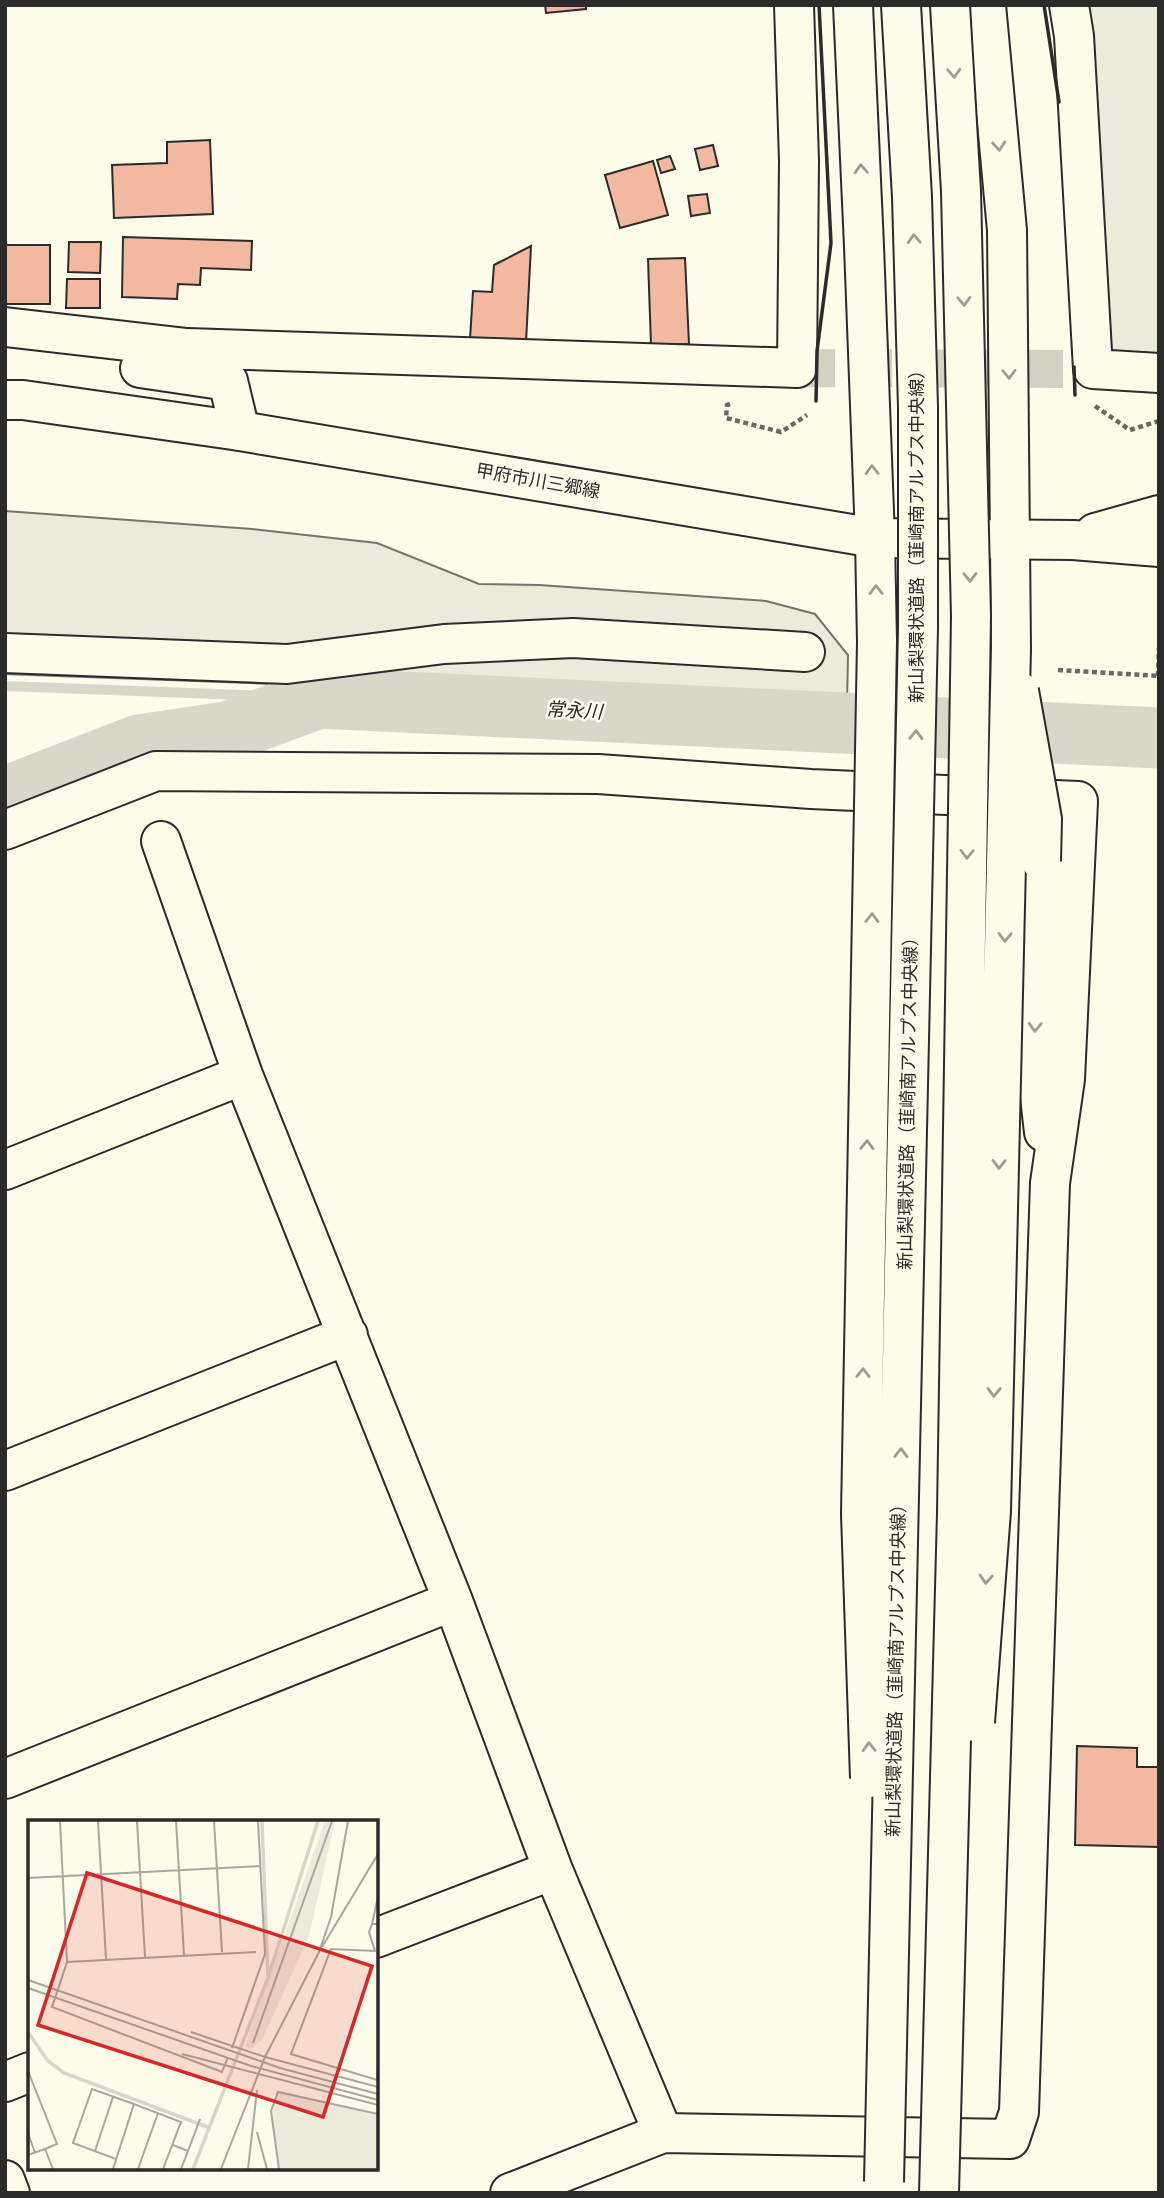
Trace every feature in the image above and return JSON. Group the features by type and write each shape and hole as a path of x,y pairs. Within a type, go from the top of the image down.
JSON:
{"main road":[{"path":"5,327 187,348 797,368 799,161 794,5"},
{"path":"853,5 877,642 861,1514 884,2188"},
{"name":"新山梨環状道路（韮崎南アルプス中央線）","path":"884,2188 918,628 917,341 901,5"},
{"path":"939,2193 957,1513 971,617 961,191 950,5"},
{"path":"953,2193 974,1737 991,1511 1011,648 1007,230 986,5"},
{"path":"1069,5 1074,36 1093,369 1159,373"},
{"path":"5,349 228,381 240,431"},
{"name":"甲府市川三郷線","path":"11,398 240,431 875,538 1073,540 1159,547"},
{"name":"甲府市川三郷線","path":"1073,540 1159,515"},
{"path":"5,653 287,664 444,644 573,638 805,652"},
{"path":"1011,648 1042,819 1035,1053 1050,1183"},
{"path":"5,831 156,771 598,774 811,789 1078,801 1065,1079 1050,1183 1019,2112 1010,2139 663,2133 510,2193"},
{"path":"161,841 243,1075 453,1601 552,1870 663,2133"},
{"path":"5,1170 243,1075"},
{"path":"5,1471 348,1335"},
{"path":"5,1779 453,1601"},
{"path":"378,1937 552,1870"},
{"path":"5,2082 28,2073"},
{"path":"5,2180 10,2193"}],"path":[{"path":"738,402 727,405 726,418 781,432 807,415"},
{"path":"1093,405 1130,430 1159,421"},
{"path":"1058,670 1158,676 1159,648"}],"shaded area":[{"path":"1069,5 1159,5 1159,373 1093,369"},
{"path":"5,511 252,529 377,543 479,584 539,585 766,601 815,614 848,655 847,705 5,674"}],"building":[{"path":"545,5 586,5 586,9 546,13"},
{"path":"210,140 213,214 114,218 112,165 167,163 167,142"},
{"path":"713,145 718,166 700,170 695,149"},
{"path":"670,156 675,169 661,173 657,160"},
{"path":"653,161 668,215 620,228 605,175"},
{"path":"707,194 710,213 691,216 688,196"},
{"path":"123,237 252,241 251,270 201,268 200,285 178,284 177,299 122,297"},
{"path":"69,242 101,242 100,273 68,272"},
{"path":"5,245 50,245 50,304 5,304"},
{"path":"531,246 526,342 470,339 473,291 492,292 494,265"},
{"path":"685,258 689,344 651,345 648,259"},
{"path":"67,279 100,279 100,308 66,308"},
{"path":"1077,1746 1137,1748 1137,1767 1159,1767 1159,1847 1075,1845"}],"waterway":[{"path":"5,686 319,698"},
{"name":"常永川","path":"5,797 139,745 227,732 319,698 1159,738"}],"tunnel":[{"path":"797,368 1093,369"}],"wall":[{"path":"816,401 817,351 831,243 819,5"},
{"path":"1044,5 1059,102"},
{"path":"1074,367 1075,395"}]}
